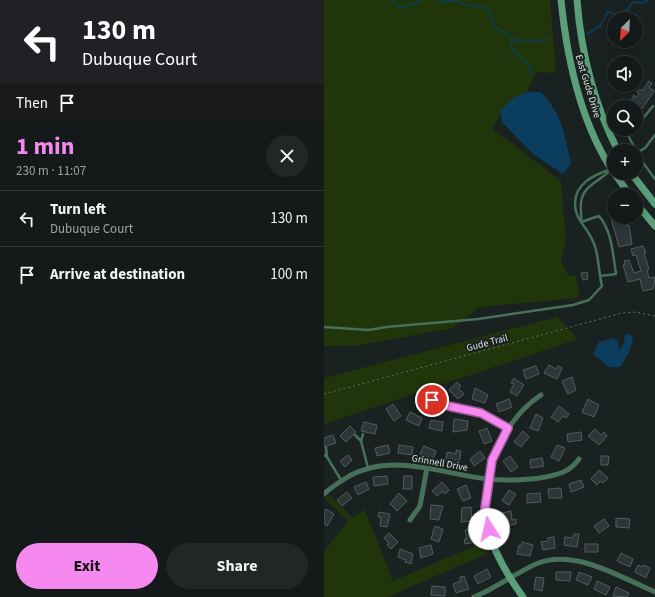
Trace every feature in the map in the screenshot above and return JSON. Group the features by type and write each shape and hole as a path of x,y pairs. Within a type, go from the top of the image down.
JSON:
{"main road":[{"name":"East Gude Drive","path":"562,0 566,42 576,85 593,131 607,158"},
{"name":"East Gude Drive","path":"577,0 583,47 593,91 615,144"},
{"path":"636,180 655,204"},
{"path":"643,211 655,226"},
{"path":"488,479 485,508 489,529 496,550 510,579 523,597"}],"street":[{"path":"488,479 492,460 508,428 528,403 541,395"},
{"path":"432,400 448,406 481,413 508,428"},
{"name":"Grinnell Drive","path":"324,494 353,474 368,468 396,464 488,479 522,480 554,476 570,470 579,458"},
{"path":"410,520 420,506 427,468"},
{"path":"474,597 492,590 544,561 574,559 586,562 655,592"}],"lane":[{"path":"643,118 653,106"},
{"path":"643,149 655,135"},
{"path":"628,136 632,144"},
{"path":"643,163 655,179"},
{"path":"324,328 369,330 386,327 478,320 573,305 589,300 602,286 596,250 590,234 576,213 576,196 578,189 594,175 607,172"},
{"path":"581,222 581,204 584,192 592,184 607,175"},
{"path":"581,222 599,216 605,223 616,274 600,276"},
{"path":"361,441 363,434"},
{"path":"355,435 361,441 368,468"},
{"path":"326,448 327,457"},
{"path":"324,455 327,457 342,481"}],"path":[{"name":"Gude Trail","path":"324,394 622,313 636,312 655,316"}],"green space":[{"path":"324,0 550,0 556,73 536,72 527,92 509,102 505,106 493,129 561,181 566,241 561,261 568,275 576,276 579,289 578,298 480,307 453,328 354,346 324,346"},
{"path":"557,317 578,339 324,424 324,378"},
{"path":"329,495 352,517 365,510 393,581 484,542 488,553 388,597 324,597 324,551 348,521 325,499"}],"water":[{"path":"527,92 541,92 554,108 558,116 564,133 571,163 563,174 532,153 502,122 500,111 513,98"},
{"path":"625,334 631,335 633,340 629,352 620,367 609,367 593,354 599,342 613,338 618,341 619,351 624,343"}],"building":[{"path":"649,81 652,84 649,87 654,91 643,108 643,100 632,100 634,95 636,98 639,94 637,92 643,92"},
{"path":"613,224 629,225 632,244 619,247"},
{"path":"643,246 646,252 644,253 649,269 647,270 649,278 655,277 653,289 643,291 640,279 628,282 623,265 625,265 624,261 629,260 634,273 641,271 636,255 633,256 631,249"},
{"path":"587,272 588,279 583,280 581,273"},
{"path":"549,365 556,369 558,366 562,368 557,379 544,373"},
{"path":"536,366 539,374 526,379 523,370"},
{"path":"572,377 576,390 568,394 562,381"},
{"path":"514,378 524,385 517,396 510,392 514,384 511,383"},
{"path":"457,382 461,386 458,388 464,394 458,399 449,390"},
{"path":"475,388 488,395 485,403 472,399"},
{"path":"509,399 512,407 499,412 496,404"},
{"path":"588,399 599,405 594,417 582,412"},
{"path":"393,404 401,416 394,421 386,409"},
{"path":"559,406 569,414 566,418 563,416 558,422 551,417"},
{"path":"410,412 422,418 419,426 406,420"},
{"path":"536,414 543,418 538,431 530,428"},
{"path":"454,419 468,421 467,430 453,432"},
{"path":"431,420 443,422 442,431 429,428"},
{"path":"364,422 377,425 375,434 361,431"},
{"path":"350,426 356,432 346,442 340,436"},
{"path":"487,428 492,441 484,444 479,431"},
{"path":"595,429 601,435 604,432 607,436 599,445 588,436"},
{"path":"523,431 529,437 521,447 514,442"},
{"path":"581,432 582,440 568,442 567,434"},
{"path":"333,435 336,443 324,447 324,438"},
{"path":"388,445 390,453 377,456 375,448"},
{"path":"399,445 413,447 412,455 398,453"},
{"path":"557,445 565,448 559,461 551,457"},
{"path":"424,446 436,451 433,459 420,454"},
{"path":"456,450 461,451 459,463 446,461 447,452 456,454"},
{"path":"480,451 485,458 474,466 470,459"},
{"path":"348,455 352,460 345,467 340,461"},
{"path":"510,456 518,467 511,472 503,461"},
{"path":"601,456 609,456 608,465 601,465"},
{"path":"542,458 544,466 531,468 530,460"},
{"path":"599,470 608,478 603,483 600,481 597,485 591,479"},
{"path":"387,476 388,484 374,486 373,477"},
{"path":"404,476 412,476 412,489 403,489"},
{"path":"581,480 584,487 571,492 569,484"},
{"path":"366,482 369,489 358,495 354,487"},
{"path":"442,482 449,490 445,494 443,491 437,496 432,491"},
{"path":"466,485 471,498 463,501 457,489"},
{"path":"561,488 562,498 549,498 548,489"},
{"path":"509,490 516,494 509,505 502,501"},
{"path":"347,492 352,498 342,506 337,500"},
{"path":"399,493 407,501 397,511 390,504"},
{"path":"540,493 541,502 527,503 527,494"},
{"path":"431,505 443,506 439,520 430,519"},
{"path":"471,507 472,521 461,522 462,508"},
{"path":"326,509 334,514 327,526 324,524 324,513"},
{"path":"511,511 512,520 516,519 516,524 505,526 502,513"},
{"path":"379,512 390,514 387,527 380,526 381,517 378,517"},
{"path":"616,518 630,519 629,528 616,527"},
{"path":"604,519 609,526 599,533 594,526"},
{"path":"435,526 443,529 439,542 431,539"},
{"path":"473,528 476,542 465,544 464,539 467,539 465,530"},
{"path":"389,533 398,542 391,549 387,545 389,543 384,538"},
{"path":"574,534 579,534 577,547 564,545 565,537 573,538"},
{"path":"554,537 555,548 543,550 541,542 548,541 548,538"},
{"path":"522,542 533,545 530,556 517,554 519,545 521,546"},
{"path":"585,544 598,544 598,552 585,552"},
{"path":"431,545 433,554 421,558 419,548"},
{"path":"400,549 413,554 411,564 398,557"},
{"path":"621,553 633,559 630,567 617,561"},
{"path":"638,565 642,567 643,565 650,568 646,578 635,572"},
{"path":"487,569 491,577 478,584 474,576"},
{"path":"556,572 571,572 570,581 556,580"},
{"path":"579,572 592,577 588,585 576,580"},
{"path":"464,576 469,589 456,593 453,584 461,581 460,577"},
{"path":"536,577 544,578 542,591 534,589"},
{"path":"597,581 610,587 606,595 594,589"},
{"path":"432,586 445,587 445,596 431,595"},
{"path":"616,587 629,593 627,597 613,596"}],"waterway":[{"path":"391,0 400,8 421,0"},
{"path":"438,0 441,2 455,0 466,5 485,7 491,13 495,27 516,40 527,42 548,39"},
{"path":"624,12 629,9 630,5 635,2 643,3 649,0"},
{"path":"587,34 600,26 607,13"},
{"path":"516,40 511,44 512,49 531,68 531,75"}],"route":[{"path":"432,400 448,406 481,413 495,419 508,428 492,460 488,479 485,508 489,529"}]}
